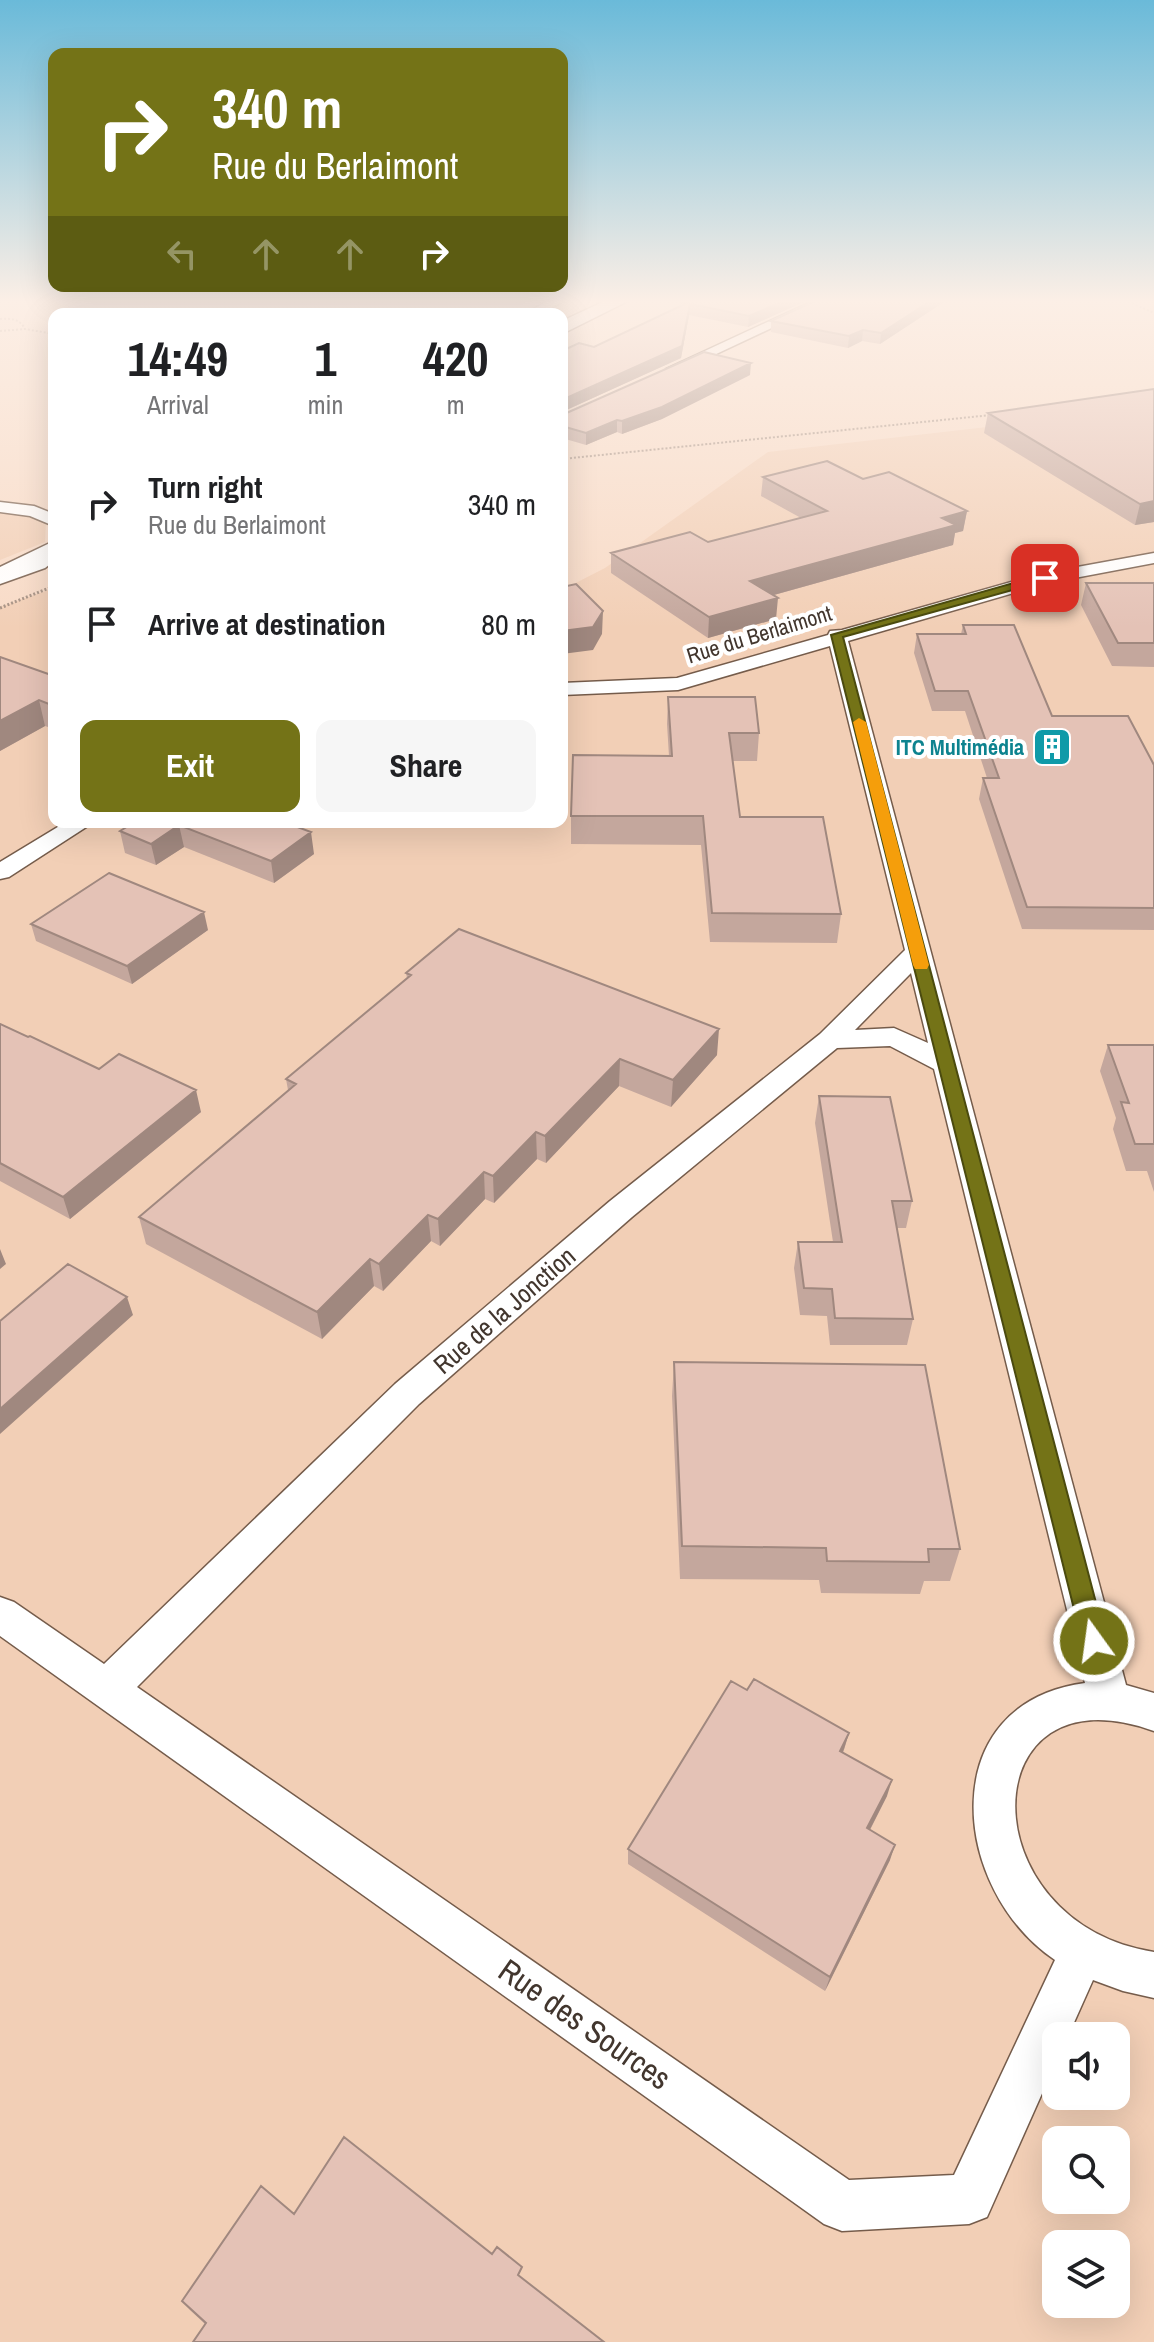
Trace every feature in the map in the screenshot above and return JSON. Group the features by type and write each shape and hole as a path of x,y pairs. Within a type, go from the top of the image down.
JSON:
{"highway":[{"path":"0,576 36,562 48,553"},
{"path":"0,592 48,573"}],"street":[{"path":"0,507 48,503"},
{"path":"21,510 48,504"},
{"path":"0,507 34,511 48,518"},
{"name":"Rue du Berlaimont","path":"568,689 678,684 837,635 1045,578 1154,558"},
{"path":"837,635 1110,1701"},
{"path":"0,872 72,828"},
{"name":"Rue de la Jonction","path":"108,1688 407,1394 621,1209 830,1040 918,951"},
{"path":"830,1040 894,1037 945,1063"},
{"name":"Rue des Sources","path":"0,1614 842,2206 969,2199 1082,1952"},
{"path":"1154,1712 1110,1701 1068,1704 1033,1720 1006,1748 992,1786 994,1830 1009,1875 1040,1918 1082,1952 1127,1972 1154,1975"}],"path":[{"path":"568,458 1001,413"},
{"path":"0,608 48,588"}],"shaded area":[{"path":"1154,409 1154,2342 0,2342 0,607 48,590 48,828 568,828 568,587 605,568 768,452"},
{"path":"0,513 46,521 45,542 0,560"}],"building":[{"path":"575,409 655,409 586,433 568,428 568,412"},
{"path":"1014,409 1154,409 1154,501 1140,504 988,413"},
{"path":"827,461 863,479 889,472 967,511 942,518 956,525 750,581 778,598 709,617 611,553 690,532 708,542 827,511 763,477"},
{"path":"1086,583 1154,583 1154,643 1118,643"},
{"path":"576,584 603,611 593,627 568,630 568,586"},
{"path":"963,625 1014,625 1052,716 1128,716 1154,765 1154,908 1027,907 983,778 999,778 968,691 935,691 917,634 966,634"},
{"path":"0,657 48,674 48,704 39,700 0,721"},
{"path":"668,697 755,697 759,733 729,733 740,817 823,817 841,914 712,913 703,816 571,816 573,755 672,756"},
{"path":"125,828 175,828 151,844 120,831"},
{"path":"187,828 300,828 311,832 271,861"},
{"path":"109,873 204,912 127,966 31,924"},
{"path":"459,929 719,1029 673,1080 620,1059 545,1136 536,1132 493,1176 484,1172 438,1219 428,1215 379,1264 370,1259 317,1312 139,1217 296,1084 286,1079 411,975 406,973"},
{"path":"0,1024 99,1069 119,1054 196,1090 63,1197 0,1163"},
{"path":"1108,1045 1154,1045 1154,1144 1135,1144 1121,1102 1129,1103"},
{"path":"819,1096 890,1097 912,1201 892,1201 913,1319 835,1318 832,1289 804,1288 798,1242 842,1242"},
{"path":"68,1264 127,1297 0,1409 0,1321"},
{"path":"674,1362 925,1365 960,1549 928,1549 929,1562 827,1561 826,1548 682,1546"},
{"path":"754,1679 849,1733 840,1751 892,1780 867,1828 895,1845 830,1977 628,1849 731,1681 747,1690"},
{"path":"344,2137 492,2254 497,2247 522,2267 518,2275 604,2342 193,2342 206,2323 182,2301 261,2186 294,2214"}],"slow traffic":[{"path":"859,722 921,965"}],"place":[{"name":"ITC Multimédia","path":"1052,747"}],"route":[{"path":"1045,578 837,635 1094,1641"}]}
